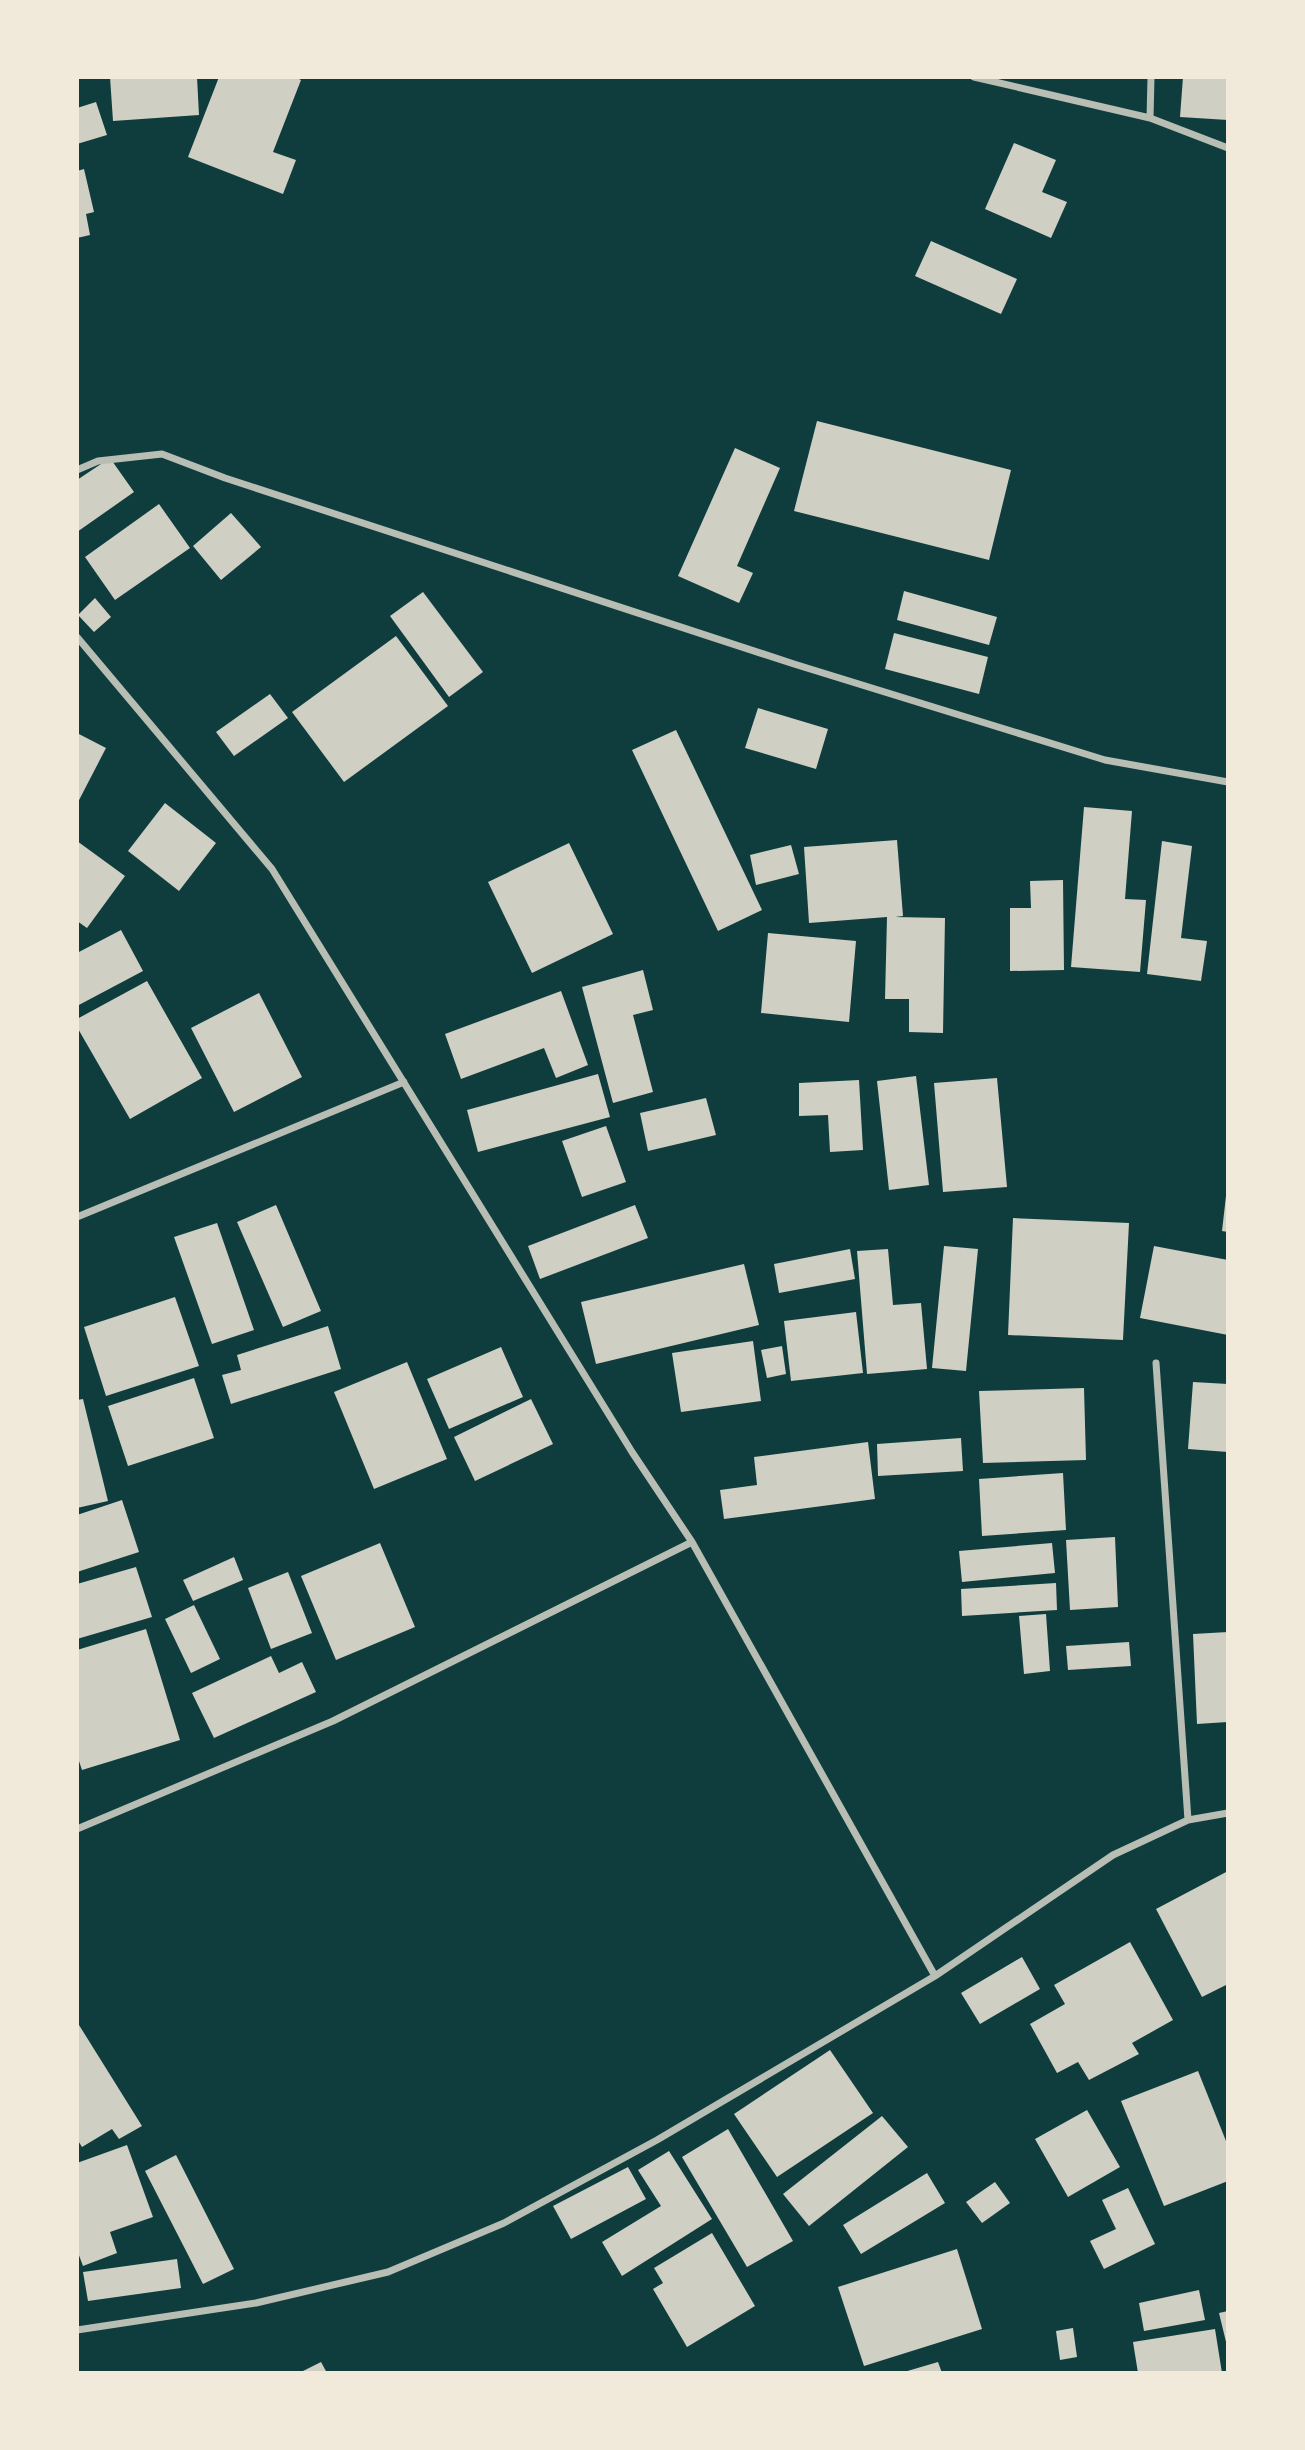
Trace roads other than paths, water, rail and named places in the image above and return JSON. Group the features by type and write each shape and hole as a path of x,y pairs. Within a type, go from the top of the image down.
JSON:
{"street":[{"path":"974,77 1150,118 1228,148"},
{"path":"1150,118 1151,77"},
{"path":"77,470 98,461 162,454 225,478 767,656 1105,760 1228,782"},
{"path":"77,636 272,869 632,1452 692,1542 934,1976"},
{"path":"77,1217 404,1082"},
{"path":"1156,1363 1188,1821"},
{"path":"77,1829 332,1721 692,1542"},
{"path":"77,2330 256,2303 388,2272 504,2223 657,2140 934,1976 1113,1855 1188,1821 1228,1813"}]}
